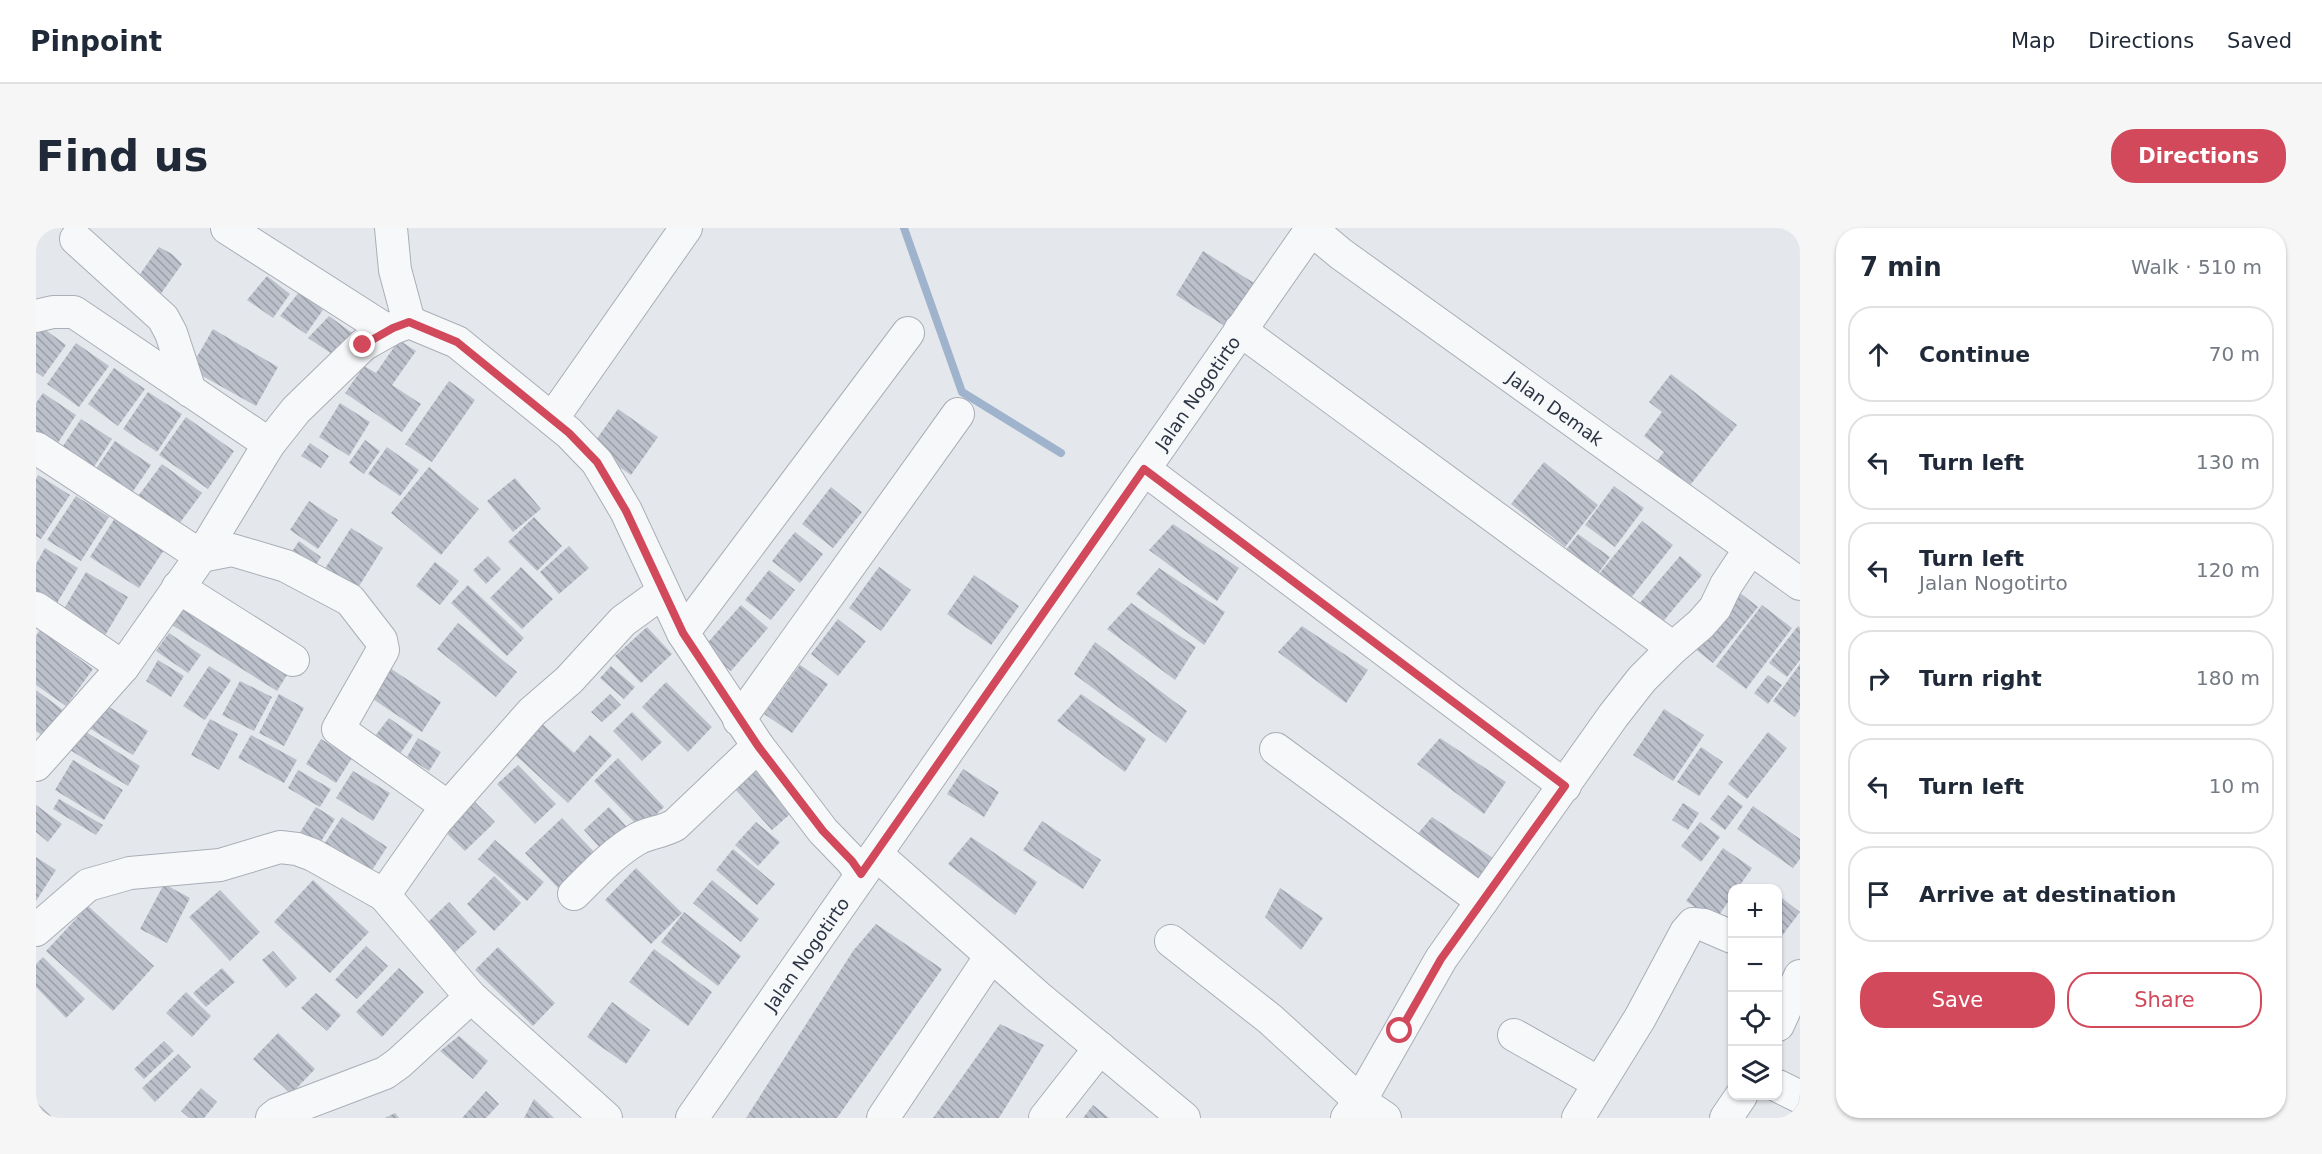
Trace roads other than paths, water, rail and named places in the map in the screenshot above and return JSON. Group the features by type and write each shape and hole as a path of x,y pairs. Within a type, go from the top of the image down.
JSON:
{"street":[{"path":"227,228 399,326 457,342 552,419 597,462 613,487 683,633 739,720 823,831 852,861 868,864 991,956 1184,1118"},
{"path":"391,228 399,326"},
{"path":"552,419 686,228"},
{"name":"Jalan Nogotirto","path":"692,1118 1311,228"},
{"name":"Jalan Demak","path":"1311,228 1341,254 1800,585"},
{"path":"76,238 163,318 171,333 190,391"},
{"path":"36,316 53,312 74,312 269,444"},
{"path":"37,763 123,666 201,556 269,444 296,410 363,345 399,326"},
{"path":"1240,330 1673,648"},
{"path":"683,633 908,333"},
{"path":"739,720 958,414"},
{"path":"36,448 201,556 232,550 286,567 350,600 381,640 383,650 338,729 448,807"},
{"path":"1144,469 1565,786"},
{"path":"1171,942 1270,1019 1364,1112 1441,959 1613,716 1642,680 1715,608 1726,585 1750,549"},
{"path":"178,587 293,660"},
{"path":"384,895 448,807 532,712 569,680 623,621 663,592"},
{"path":"36,608 123,666"},
{"path":"574,894 617,853 643,837 665,831 675,825 758,746"},
{"path":"1276,749 1482,902"},
{"path":"36,930 88,885 130,873 220,865 280,847 297,849 313,855 384,895 471,997 606,1118"},
{"path":"1578,1118 1640,1018 1671,957 1693,924 1704,925 1728,935"},
{"path":"883,1118 991,956"},
{"path":"1782,964 1800,971"},
{"path":"1782,1016 1800,976"},
{"path":"272,1118 277,1114 385,1073 471,997"},
{"path":"1514,1035 1599,1083"},
{"path":"1045,1118 1100,1048"},
{"path":"1782,1088 1800,1097"},
{"path":"1726,1118 1738,1100"}],"waterway":[{"path":"904,228 962,392 1061,453"}]}
